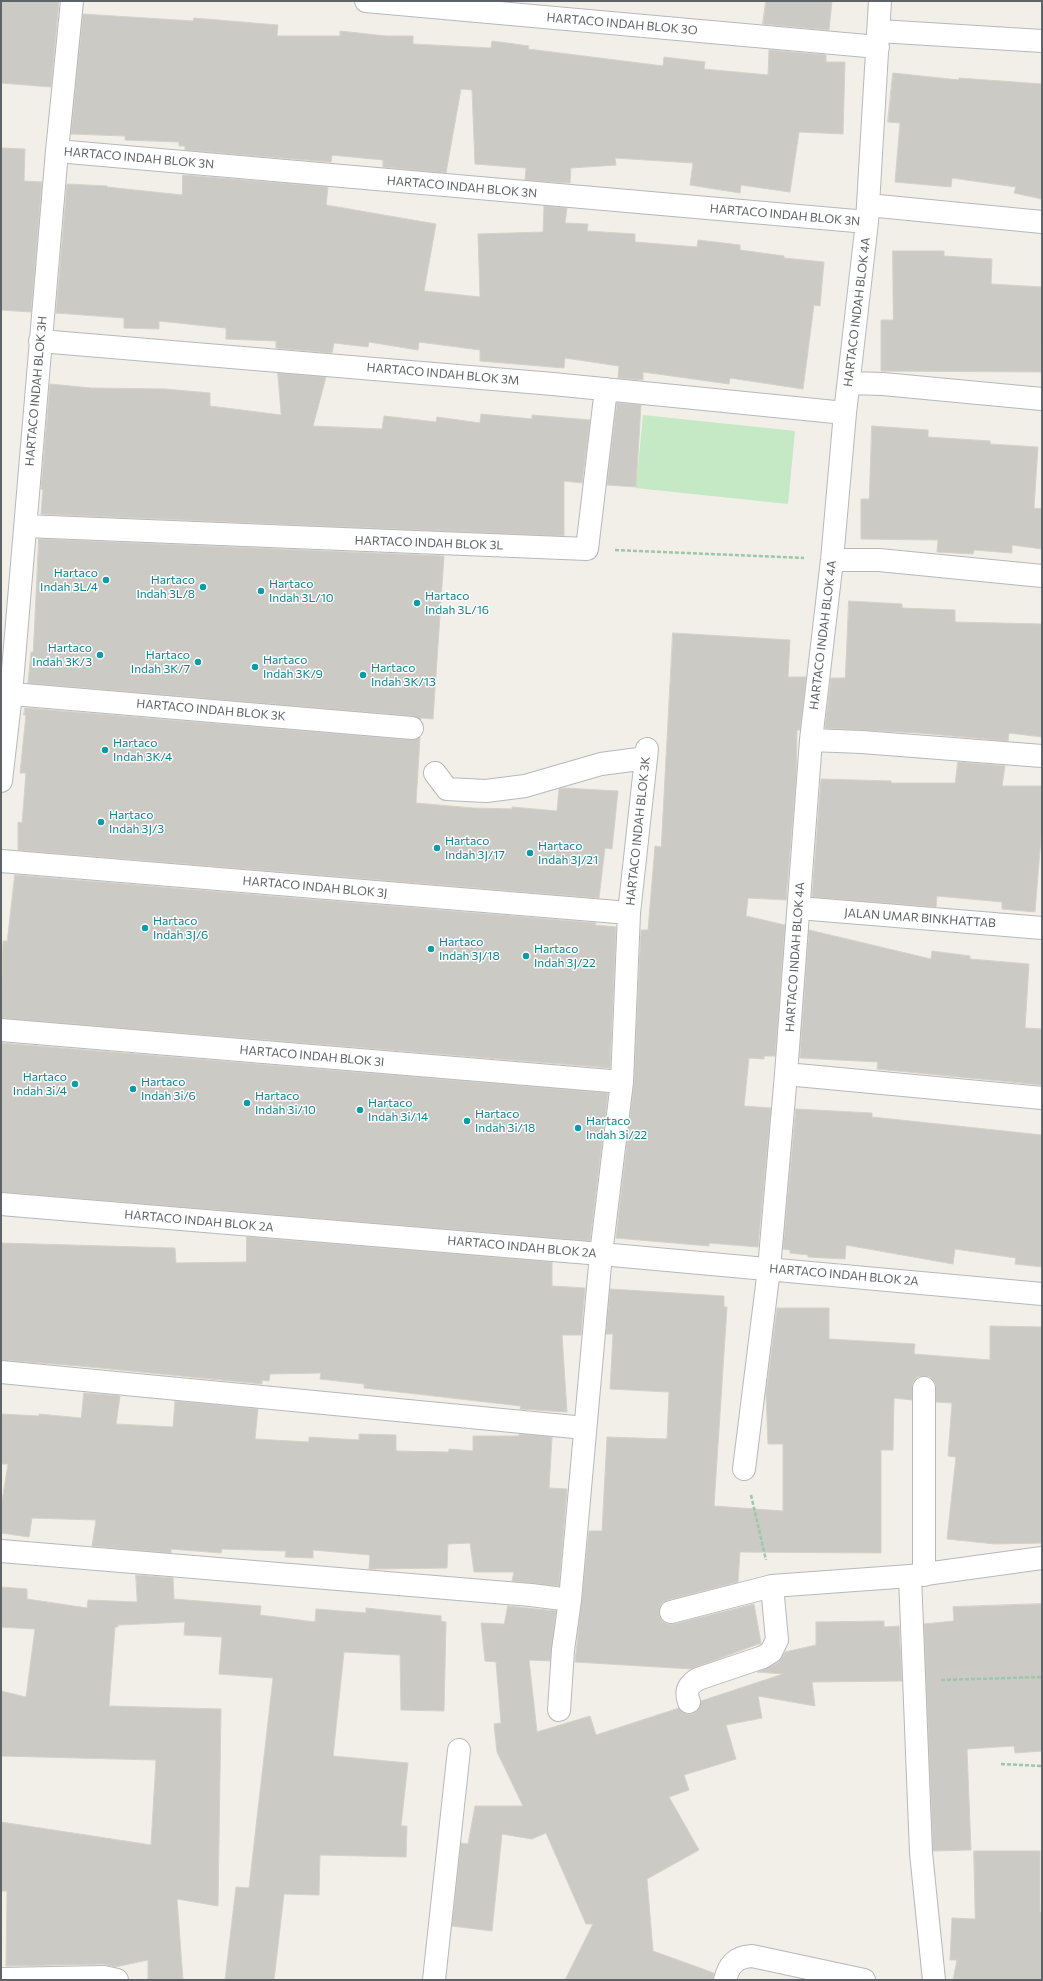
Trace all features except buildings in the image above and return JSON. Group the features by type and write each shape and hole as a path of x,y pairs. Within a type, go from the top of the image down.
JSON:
{"street":[{"name":"HARTACO INDAH BLOK 3H","path":"1,781 6,693 25,526 57,151 72,1"},
{"name":"HARTACO INDAH BLOK 3O","path":"366,1 879,39 1042,41"},
{"name":"HARTACO INDAH BLOK 4A","path":"744,1469 769,1268 786,1074 811,740 832,560 845,413 867,213 879,39 880,1"},
{"name":"HARTACO INDAH BLOK 3N","path":"57,151 867,213 1042,222"},
{"name":"HARTACO INDAH BLOK 3M","path":"40,341 606,389 845,413"},
{"path":"849,383 884,384 1042,399"},
{"path":"587,549 606,389"},
{"name":"HARTACO INDAH BLOK 3L","path":"25,526 587,549"},
{"path":"832,560 879,560 1042,576"},
{"name":"HARTACO INDAH BLOK 3K","path":"6,693 412,728"},
{"path":"811,740 862,742 1042,756"},
{"name":"HARTACO INDAH BLOK 3K","path":"435,773 447,789 486,791 525,786 601,764 646,754 628,913 622,1082 600,1254 570,1600 563,1650 559,1710"},
{"name":"HARTACO INDAH BLOK 3J","path":"1,861 628,913"},
{"name":"JALAN UMAR BINKHATTAB","path":"799,908 1042,928"},
{"name":"HARTACO INDAH BLOK 3I","path":"1,1030 622,1082"},
{"path":"786,1074 1042,1098"},
{"name":"HARTACO INDAH BLOK 2A","path":"1,1204 769,1268 1042,1294"},
{"path":"1,1372 585,1428"},
{"path":"924,1388 913,1681 921,1853 934,1980"},
{"path":"1,1551 531,1595 570,1600"},
{"path":"671,1612 772,1586 917,1576 998,1563 1042,1558"},
{"path":"689,1702 686,1693 690,1683 763,1657 771,1652 777,1640 772,1586"},
{"path":"434,1980 459,1750"},
{"path":"725,1980 731,1964 743,1957 752,1956 864,1980"},
{"path":"1,1979 104,1977 117,1980"}],"path":[{"path":"587,549 832,560"},
{"path":"744,1469 772,1586"},
{"path":"913,1681 1042,1677"},
{"path":"1001,1764 1042,1766"}],"green space":[{"path":"643,415 795,431 788,504 636,488"}],"place":[{"name":"Hartaco Indah 3L/4","path":"106,580"},
{"name":"Hartaco Indah 3L/8","path":"203,587"},
{"name":"Hartaco Indah 3L/10","path":"261,591"},
{"name":"Hartaco Indah 3L/16","path":"417,603"},
{"name":"Hartaco Indah 3K/3","path":"100,655"},
{"name":"Hartaco Indah 3K/7","path":"198,662"},
{"name":"Hartaco Indah 3K/9","path":"255,667"},
{"name":"Hartaco Indah 3K/13","path":"363,675"},
{"name":"Hartaco Indah 3K/4","path":"105,750"},
{"name":"Hartaco Indah 3J/3","path":"101,822"},
{"name":"Hartaco Indah 3J/17","path":"437,848"},
{"name":"Hartaco Indah 3J/21","path":"530,853"},
{"name":"Hartaco Indah 3J/6","path":"145,928"},
{"name":"Hartaco Indah 3J/18","path":"431,949"},
{"name":"Hartaco Indah 3J/22","path":"526,956"},
{"name":"Hartaco Indah 3i/4","path":"75,1084"},
{"name":"Hartaco Indah 3i/6","path":"133,1089"},
{"name":"Hartaco Indah 3i/10","path":"247,1103"},
{"name":"Hartaco Indah 3i/14","path":"360,1110"},
{"name":"Hartaco Indah 3i/18","path":"467,1121"},
{"name":"Hartaco Indah 3i/22","path":"578,1128"}]}
